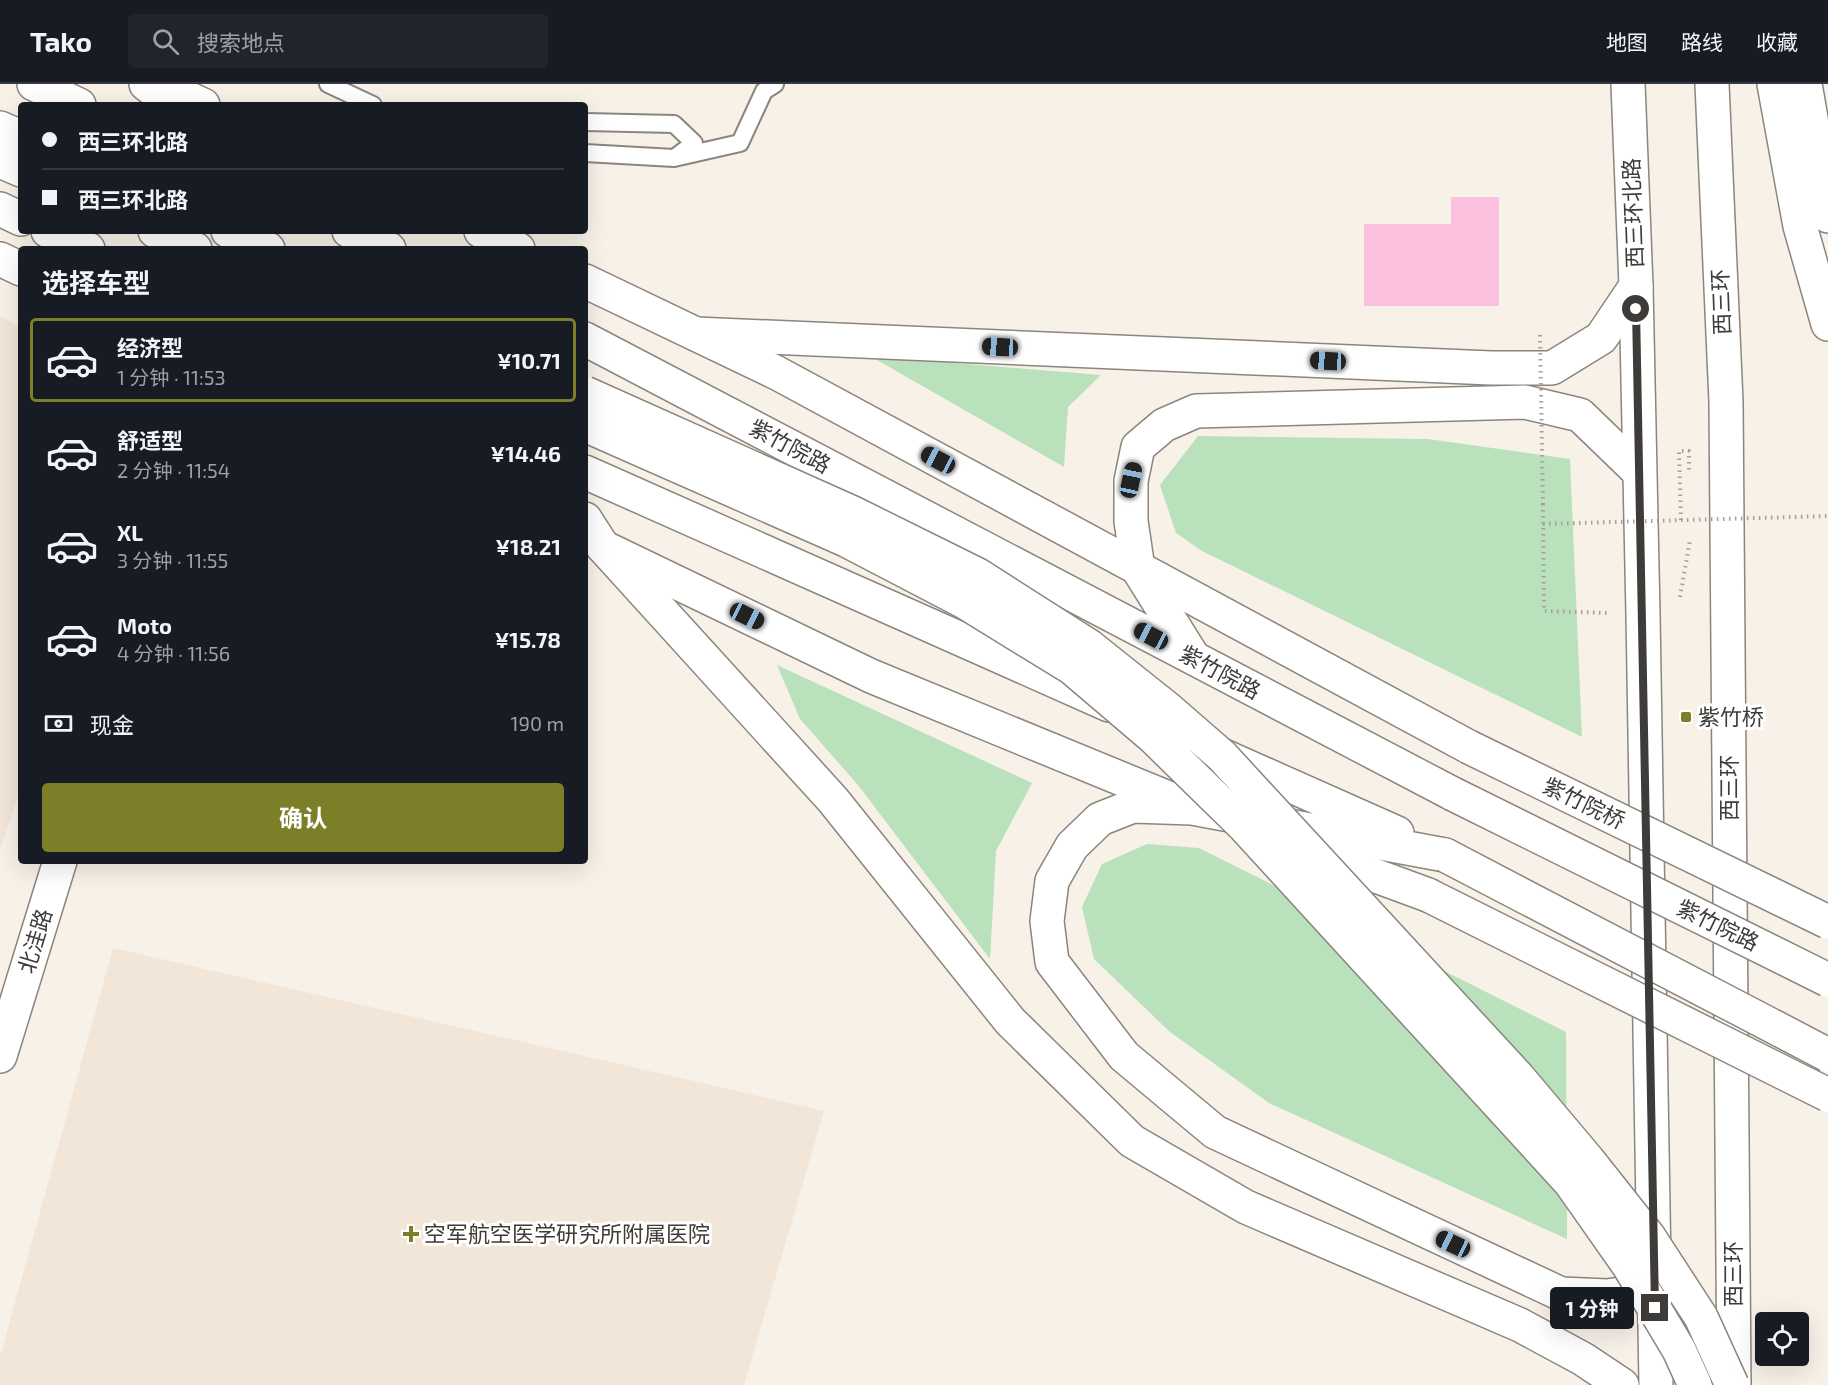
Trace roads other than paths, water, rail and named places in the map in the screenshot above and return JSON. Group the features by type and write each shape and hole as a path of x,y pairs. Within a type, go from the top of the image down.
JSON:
{"main road":[{"path":"34,84 73,102"},
{"path":"146,84 169,102"},
{"path":"157,84 196,102"},
{"name":"西三环北路","path":"1628,84 1636,286 1656,1385"},
{"name":"西三环","path":"1712,84 1726,402 1733,1385"},
{"path":"1774,84 1800,226 1828,324"},
{"path":"1805,84 1828,216"},
{"path":"0,128 18,136"},
{"path":"0,161 18,169"},
{"path":"0,209 18,218"},
{"path":"55,234 81,246"},
{"path":"162,234 188,246"},
{"path":"235,234 261,246"},
{"path":"356,234 382,246"},
{"path":"487,234 512,246"},
{"path":"0,259 18,268"},
{"path":"588,282 777,373 1138,569"},
{"path":"696,334 1468,367 1552,368 1601,338 1636,286"},
{"name":"紫竹院路","path":"588,341 1453,794 1828,980"},
{"path":"588,394 853,513 978,575 1089,646 1204,740 1222,756 1518,1077 1588,1160 1648,1237 1701,1317 1733,1385"},
{"path":"1193,658 1138,569 1131,521 1131,480 1138,447 1164,425 1196,411 1525,402 1580,415 1639,472"},
{"path":"588,426 848,542 963,601 1072,668 1153,737 1245,827 1570,1182 1629,1266 1679,1350 1695,1385"},
{"path":"588,473 1445,855 1828,1054"},
{"path":"588,527 594,543 833,800 1010,1021 1132,1141 1245,1207 1520,1325 1583,1359 1622,1385"},
{"path":"594,543 871,676 1192,808 1428,895 1828,1095"},
{"name":"紫竹院桥","path":"1138,569 1469,747 1828,922"},
{"path":"1445,855 1192,808 1133,806 1100,819 1072,846 1052,881 1047,921 1052,962 1124,1056 1215,1132 1561,1294 1607,1296 1655,1289"},
{"name":"北洼路","path":"0,1056 59,864"}],"lane":[{"path":"328,84 367,102"},
{"path":"588,153 674,158 740,143 764,91 775,84"},
{"path":"588,122 674,124 694,143 674,158"}],"place":[{"name":"紫竹桥","path":"1686,717"},
{"name":"空军航空医学研究所附属医院","path":"411,1234"}]}
